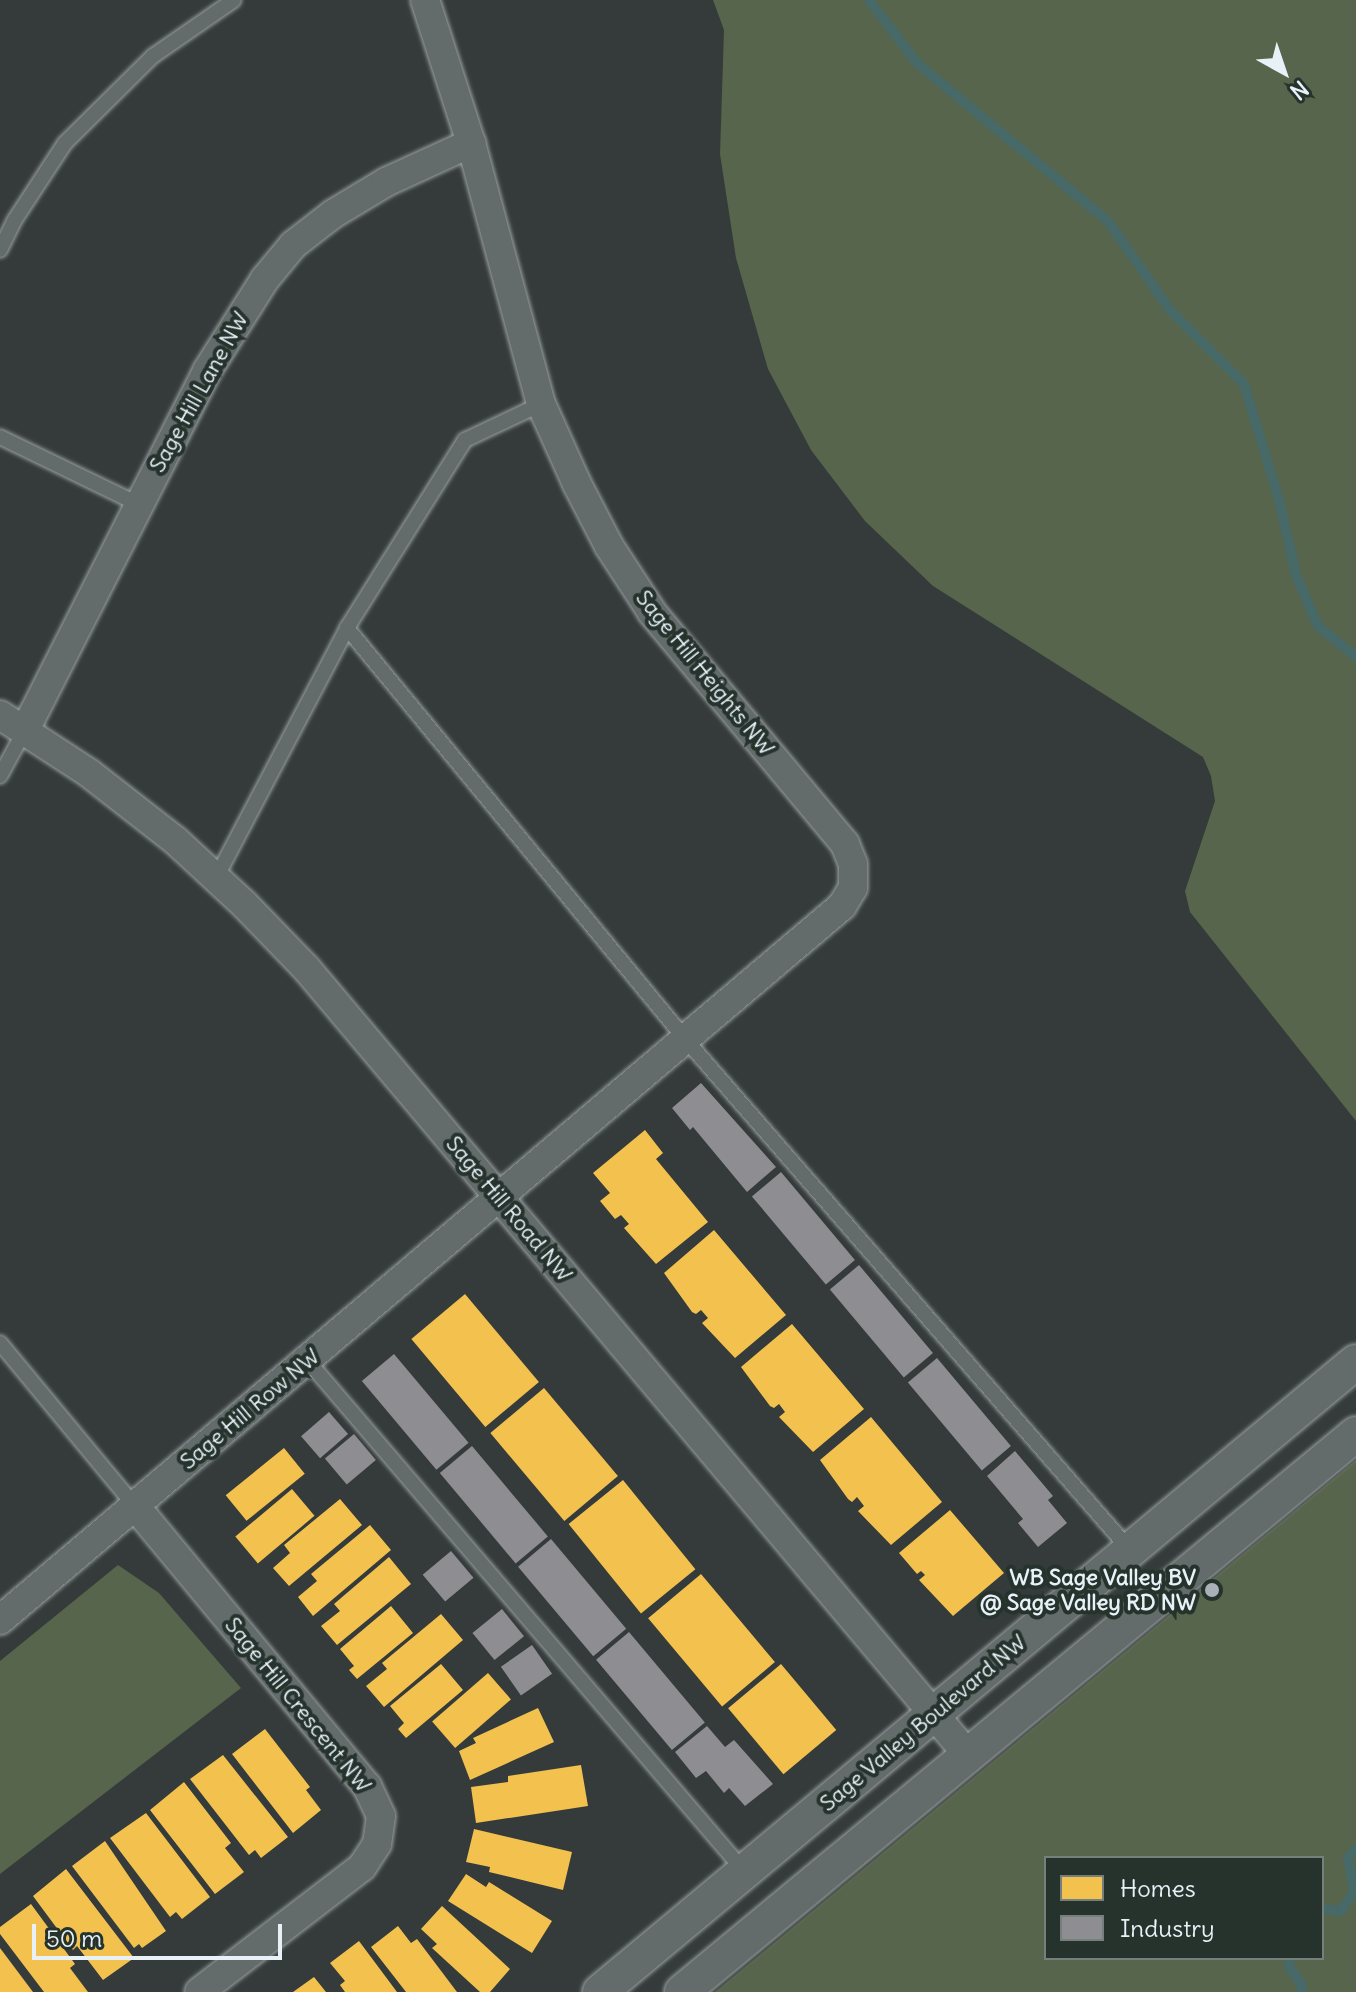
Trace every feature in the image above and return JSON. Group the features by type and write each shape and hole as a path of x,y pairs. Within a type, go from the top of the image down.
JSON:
{"street":[{"name":"Sage Hill Heights NW","path":"425,0 471,143 541,404 609,546 652,612 845,844 853,864 853,888 842,906 501,1199"},
{"name":"Sage Hill Lane NW","path":"25,730 138,504 239,315 293,245 333,214 386,182 471,143"},
{"name":"Sage Hill Road NW","path":"0,715 89,773 216,878 306,968 968,1755"},
{"name":"Sage Hill Row NW","path":"0,1620 501,1199"},
{"name":"Sage Valley Boulevard NW","path":"600,1992 1356,1362"},
{"path":"682,1992 1356,1434"},
{"name":"Sage Hill Crescent NW","path":"135,1506 367,1786 381,1816 377,1844 362,1867 199,1992"}],"lane":[{"path":"0,250 14,221 65,143 153,56 234,0"},
{"path":"216,878 347,628 465,440 541,404"},
{"path":"0,437 138,504"},
{"path":"347,628 686,1040 1130,1550"},
{"path":"0,776 25,730"},
{"path":"0,1343 135,1506"},
{"path":"308,1361 744,1872"}],"green space":[{"path":"713,0 1356,0 1356,1121 1190,912 1185,891 1215,801 1211,776 1203,757 933,586 865,521 811,450 768,369 736,258 720,154 724,30"},
{"path":"1356,1460 1356,1992 715,1992"},
{"path":"118,1565 159,1593 241,1688 0,1874 0,1661"}],"building: Homes":[{"path":"645,1130 663,1153 656,1159 708,1222 656,1264 624,1228 629,1224 621,1215 615,1219 600,1201 610,1193 593,1173"},
{"path":"714,1230 786,1315 735,1358 702,1323 708,1318 701,1310 696,1314 692,1312 664,1273"},
{"path":"465,1294 539,1382 485,1427 411,1339"},
{"path":"792,1324 864,1409 813,1452 779,1417 785,1412 779,1404 774,1408 770,1406 741,1367"},
{"path":"544,1388 618,1476 564,1521 490,1433"},
{"path":"871,1417 942,1502 891,1545 858,1511 864,1506 857,1497 852,1502 848,1499 820,1460"},
{"path":"284,1448 305,1474 246,1521 226,1495"},
{"path":"623,1480 695,1569 641,1613 569,1524"},
{"path":"292,1489 314,1516 258,1563 235,1537"},
{"path":"340,1499 362,1525 289,1586 273,1568 290,1553 284,1545"},
{"path":"950,1510 1004,1573 953,1616 919,1580 925,1575 921,1571 917,1574 899,1553"},
{"path":"370,1525 391,1550 313,1616 298,1597 317,1581 311,1574"},
{"path":"389,1557 411,1584 337,1645 321,1626 340,1611 334,1604"},
{"path":"701,1574 775,1662 722,1706 648,1618"},
{"path":"391,1606 413,1633 357,1679 349,1670 354,1666 340,1649"},
{"path":"441,1614 463,1640 384,1707 366,1686 387,1669 382,1663"},
{"path":"441,1664 463,1690 406,1738 398,1729 404,1723 390,1706"},
{"path":"781,1664 836,1730 783,1774 728,1708"},
{"path":"488,1673 511,1699 455,1748 432,1722"},
{"path":"538,1708 554,1742 470,1780 459,1751 476,1743 473,1738"},
{"path":"265,1729 310,1787 306,1790 321,1810 293,1833 232,1754"},
{"path":"223,1755 288,1837 261,1858 255,1850 249,1855 190,1779"},
{"path":"581,1765 588,1806 476,1823 471,1787 508,1782 508,1776"},
{"path":"184,1782 231,1843 225,1848 244,1872 215,1894 150,1810"},
{"path":"146,1813 210,1897 182,1919 176,1912 170,1917 110,1838"},
{"path":"474,1829 572,1852 563,1890 489,1872 490,1867 466,1862"},
{"path":"105,1841 166,1931 142,1948 139,1944 134,1948 72,1866"},
{"path":"66,1869 134,1958 103,1980 77,1946 73,1950 33,1896"},
{"path":"466,1874 486,1887 489,1882 552,1921 532,1953 448,1901"},
{"path":"31,1904 75,1964 70,1968 88,1992 44,1992 0,1934 0,1927"},
{"path":"442,1906 510,1969 490,1992 480,1992 432,1948 437,1944 421,1929"},
{"path":"398,1926 411,1943 417,1939 457,1992 406,1992 371,1947"},
{"path":"359,1941 397,1992 345,1992 340,1985 345,1981 330,1963"},
{"path":"0,1948 33,1992 0,1992"},
{"path":"314,1977 326,1992 293,1992"}],"building: Industry":[{"path":"701,1083 776,1167 747,1192 693,1127 690,1130 672,1108"},
{"path":"781,1172 855,1260 826,1285 752,1196"},
{"path":"859,1265 933,1353 904,1378 830,1289"},
{"path":"394,1354 469,1443 436,1470 362,1381"},
{"path":"937,1358 1011,1446 982,1471 908,1382"},
{"path":"329,1412 348,1434 320,1458 301,1436"},
{"path":"354,1434 376,1460 347,1484 325,1458"},
{"path":"472,1446 548,1536 516,1563 440,1473"},
{"path":"1015,1451 1053,1496 1048,1500 1067,1523 1038,1547 1018,1523 1023,1519 987,1476"},
{"path":"551,1539 626,1629 593,1656 518,1567"},
{"path":"451,1551 473,1578 445,1602 423,1575"},
{"path":"502,1609 524,1636 494,1660 472,1633"},
{"path":"629,1632 705,1722 672,1750 596,1660"},
{"path":"532,1645 552,1674 521,1695 501,1667"},
{"path":"707,1726 725,1747 734,1740 773,1784 745,1806 729,1788 724,1793 706,1771 696,1778 675,1752"}],"waterway":[{"path":"869,0 918,64 1108,221 1170,310 1244,384 1279,500 1296,575 1318,626 1356,657"},
{"path":"1324,1909 1341,1911 1354,1892 1348,1858 1356,1849"},
{"path":"1290,1960 1289,1967 1302,1984 1301,1992"}],"place":[{"name":"WB Sage Valley BV @ Sage Valley RD NW","path":"1212,1590"}]}
